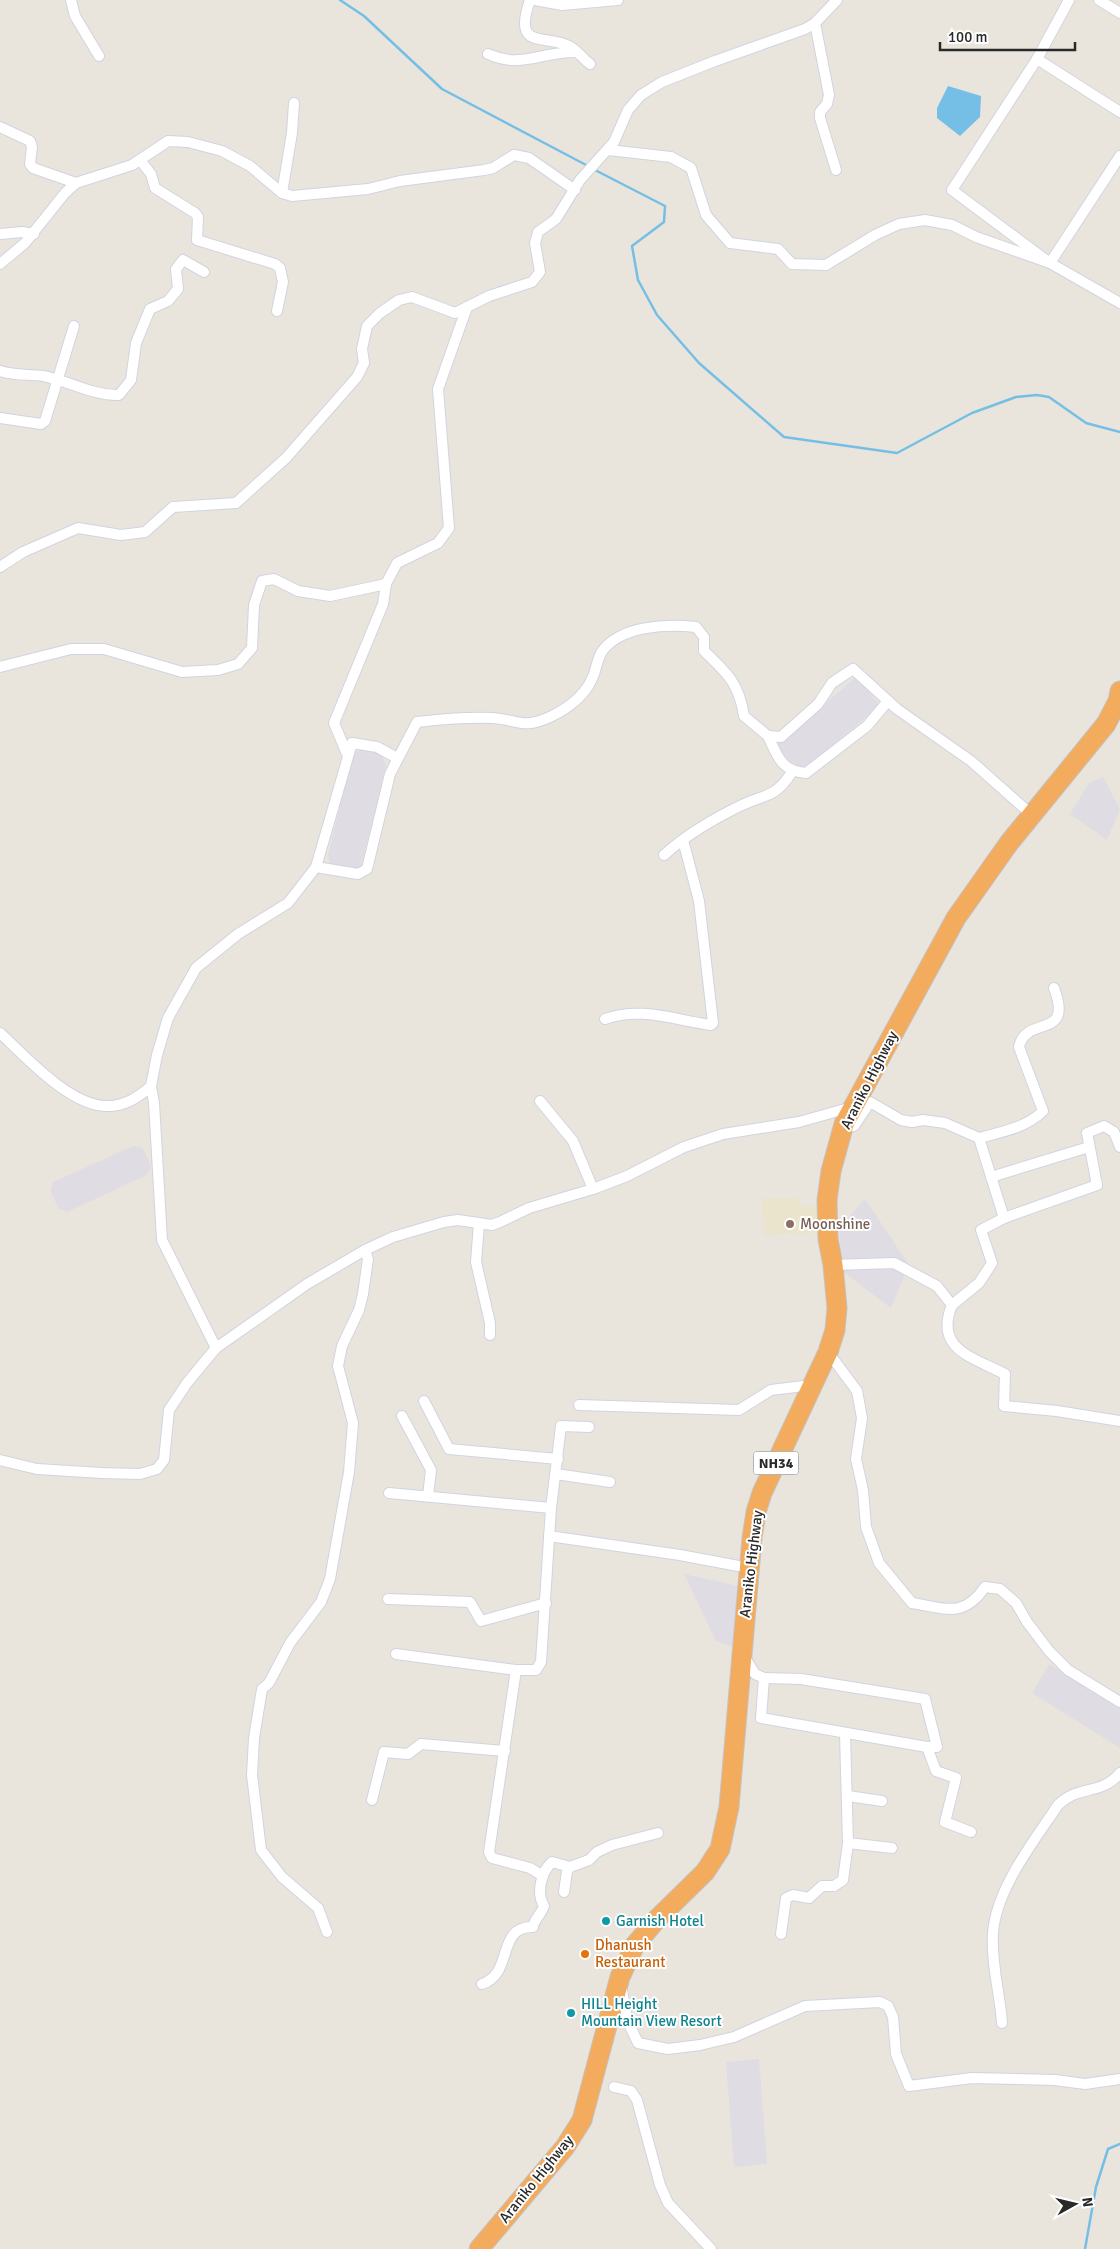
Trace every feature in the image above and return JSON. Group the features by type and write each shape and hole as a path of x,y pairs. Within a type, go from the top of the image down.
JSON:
{"highway":[{"name":"Araniko Highway","path":"479,2249 565,2147 582,2120 620,1977 627,1959 644,1933 699,1878 720,1849 729,1807 749,1568 756,1512 762,1493 828,1352 835,1330 836,1308 833,1265 828,1240 827,1200 831,1171 848,1117 956,918 1010,842 1106,724 1118,701 1120,691"}],"street":[{"path":"71,0 75,16 99,56"},
{"path":"530,0 526,24 530,36 536,40 563,44 590,64"},
{"path":"535,0 548,4 568,4 618,0"},
{"path":"0,566 23,552 78,528 121,535 144,532 173,507 236,503 286,458 357,377 364,363 362,348 367,326 380,313 400,300 412,297 456,313 488,296 532,282 540,272 535,243 538,232 556,219 580,180 608,150 628,110 641,95 651,88 715,61 793,35 815,23 837,0"},
{"path":"1069,0 1037,59 952,190 1050,263 1120,303"},
{"path":"1099,0 1120,13"},
{"path":"815,23 829,94 827,104 820,112 820,118 836,170"},
{"path":"488,54 514,62 553,52 576,52"},
{"path":"1037,59 1120,112"},
{"path":"282,193 292,133 294,102"},
{"path":"0,127 30,141 32,147 30,164 33,168 76,183"},
{"path":"0,264 34,234 65,193 76,183 123,170 168,141 208,146 237,158 282,193 300,196 368,189 400,181 493,168 514,155 529,158 575,190"},
{"path":"608,150 671,158 691,168 706,215 730,242 778,249 792,264 826,265 874,235 899,224 925,220 952,225 976,237 1050,263"},
{"path":"1050,263 1120,156"},
{"path":"140,160 151,174 155,188 195,213 198,217 197,240 275,264 280,268 283,282 278,312"},
{"path":"0,234 22,232 34,234"},
{"path":"0,372 59,380 107,396 119,395 131,380 136,343 150,309 168,301 178,289 176,269 183,260 204,272"},
{"path":"347,754 334,723 383,604 386,584 397,563 438,543 449,528 438,389 467,307"},
{"path":"0,418 41,424 45,421 74,326"},
{"path":"0,667 71,649 104,649 182,672 218,670 238,664 252,648 254,605 262,581 274,579 298,590 330,596 386,584"},
{"path":"316,867 358,874 367,870 376,824 397,758 417,722 448,718 495,718 526,725 550,716 577,701 593,677 601,653 616,638 637,629 696,626 704,637 704,650 727,673 741,696 744,716 768,736 781,762 792,772 806,773 867,726 888,701"},
{"path":"768,736 781,737 818,704 832,683 853,668 888,701 971,761 1032,815"},
{"path":"216,1348 162,1240 154,1103 151,1086 157,1055 168,1018 196,968 238,934 288,903 316,867 352,742 377,747 397,758"},
{"path":"664,855 683,840 743,805 779,790 792,772"},
{"path":"605,1019 621,1014 635,1013 711,1025 713,1023 699,901 683,840"},
{"path":"0,1460 37,1469 102,1473 140,1474 157,1469 164,1460 170,1410 187,1383 216,1348 307,1284 365,1250 393,1237 444,1222 458,1220 479,1224 500,1222 529,1208 627,1176 684,1147 724,1134 799,1122 845,1109 850,1127 854,1126 870,1102 901,1120 945,1123 979,1138 1017,1128 1036,1118 1043,1111 1019,1047 1024,1035 1055,1021 1059,1017 1060,1010 1054,988"},
{"path":"0,1033 63,1089 89,1102 106,1106 123,1104 142,1094 151,1086"},
{"path":"540,1101 573,1141 592,1189"},
{"path":"1120,1146 1114,1132 1104,1126 1086,1133 1097,1185 1004,1218 981,1230 992,1263 979,1283 952,1304 945,1320 946,1333 954,1346 1005,1374 1004,1406 1057,1411 1120,1422"},
{"path":"979,1138 1004,1218"},
{"path":"991,1176 1089,1147"},
{"path":"479,1224 476,1262 490,1323 490,1335"},
{"path":"327,1932 318,1908 282,1877 261,1850 252,1775 254,1738 262,1689 269,1683 290,1643 321,1602 330,1579 349,1472 353,1423 338,1366 342,1346 359,1310 363,1294 368,1259 365,1250"},
{"path":"833,1265 894,1263 937,1286 952,1304"},
{"path":"828,1352 856,1391 862,1418 856,1459 863,1490 866,1526 879,1563 912,1603 955,1610 975,1602 984,1587 1000,1589 1016,1603 1049,1652 1068,1670 1120,1702"},
{"path":"579,1405 739,1410 771,1390 812,1385"},
{"path":"424,1401 449,1449 558,1459"},
{"path":"402,1416 432,1470 428,1496"},
{"path":"396,1654 516,1670 536,1670 540,1662 546,1603 551,1508 561,1426 589,1427"},
{"path":"556,1474 610,1482"},
{"path":"389,1493 551,1508"},
{"path":"549,1536 680,1555 749,1568"},
{"path":"388,1599 470,1602 481,1621 546,1603"},
{"path":"742,1652 755,1674 764,1678 801,1679 924,1699 937,1747 845,1734 761,1718 764,1678"},
{"path":"516,1670 489,1852 492,1858 530,1868 543,1876"},
{"path":"780,1934 786,1898 793,1895 809,1898 822,1886 834,1886 843,1880 848,1843 845,1734"},
{"path":"372,1800 384,1752 408,1754 421,1744 504,1751"},
{"path":"927,1747 936,1771 956,1778 946,1822 971,1832"},
{"path":"1002,2024 1000,2000 993,1970 993,1932 999,1903 1058,1805 1068,1795 1107,1786 1120,1773"},
{"path":"848,1796 882,1801"},
{"path":"482,1984 497,1972 502,1964 513,1932 522,1926 533,1927 534,1922 542,1913 544,1906 539,1898 544,1869 552,1862 570,1867 589,1860 597,1852 612,1845 658,1833"},
{"path":"848,1843 892,1848"},
{"path":"564,1892 567,1871 570,1867"},
{"path":"620,1977 628,2022 638,2043 668,2048 700,2045 734,2037 805,2006 880,2002 888,2006 893,2018 896,2054 909,2086 972,2078 1055,2080 1085,2084 1120,2079"},
{"path":"614,2087 631,2091 637,2100 660,2185 668,2203 711,2249"}],"shaded area":[{"path":"856,677 880,705 798,774 775,747"},
{"path":"361,749 373,750 382,755 386,765 361,866 351,870 331,866 328,855 353,755"},
{"path":"1103,777 1120,809 1107,840 1070,814 1089,783"},
{"path":"133,1146 142,1148 147,1156 151,1166 147,1175 67,1212 58,1208 51,1191 53,1182"},
{"name":"Moonshine","path":"762,1198 797,1198 801,1206 817,1207 817,1233 764,1235"},
{"path":"865,1199 909,1265 891,1308 842,1271 839,1228"},
{"path":"684,1574 743,1587 736,1648 716,1641"},
{"path":"1049,1664 1120,1708 1120,1748 1032,1693"},
{"path":"759,2059 767,2164 734,2167 726,2062"}],"water":[{"path":"948,86 981,96 980,117 960,136 937,118 937,108"}],"waterway":[{"path":"340,0 364,16 442,89 588,166"},
{"path":"593,169 665,206 664,222 632,246 638,280 657,315 699,363 784,437 897,453 972,413 1016,397 1037,395 1049,397 1086,423 1120,432"},
{"path":"1085,2249 1096,2187 1108,2149 1120,2144"}],"place":[{"name":"Moonshine","path":"790,1224"},
{"name":"Garnish Hotel","path":"606,1921"},
{"name":"Dhanush Restaurant","path":"585,1954"},
{"name":"HILL Height Mountain View Resort","path":"571,2013"}]}
